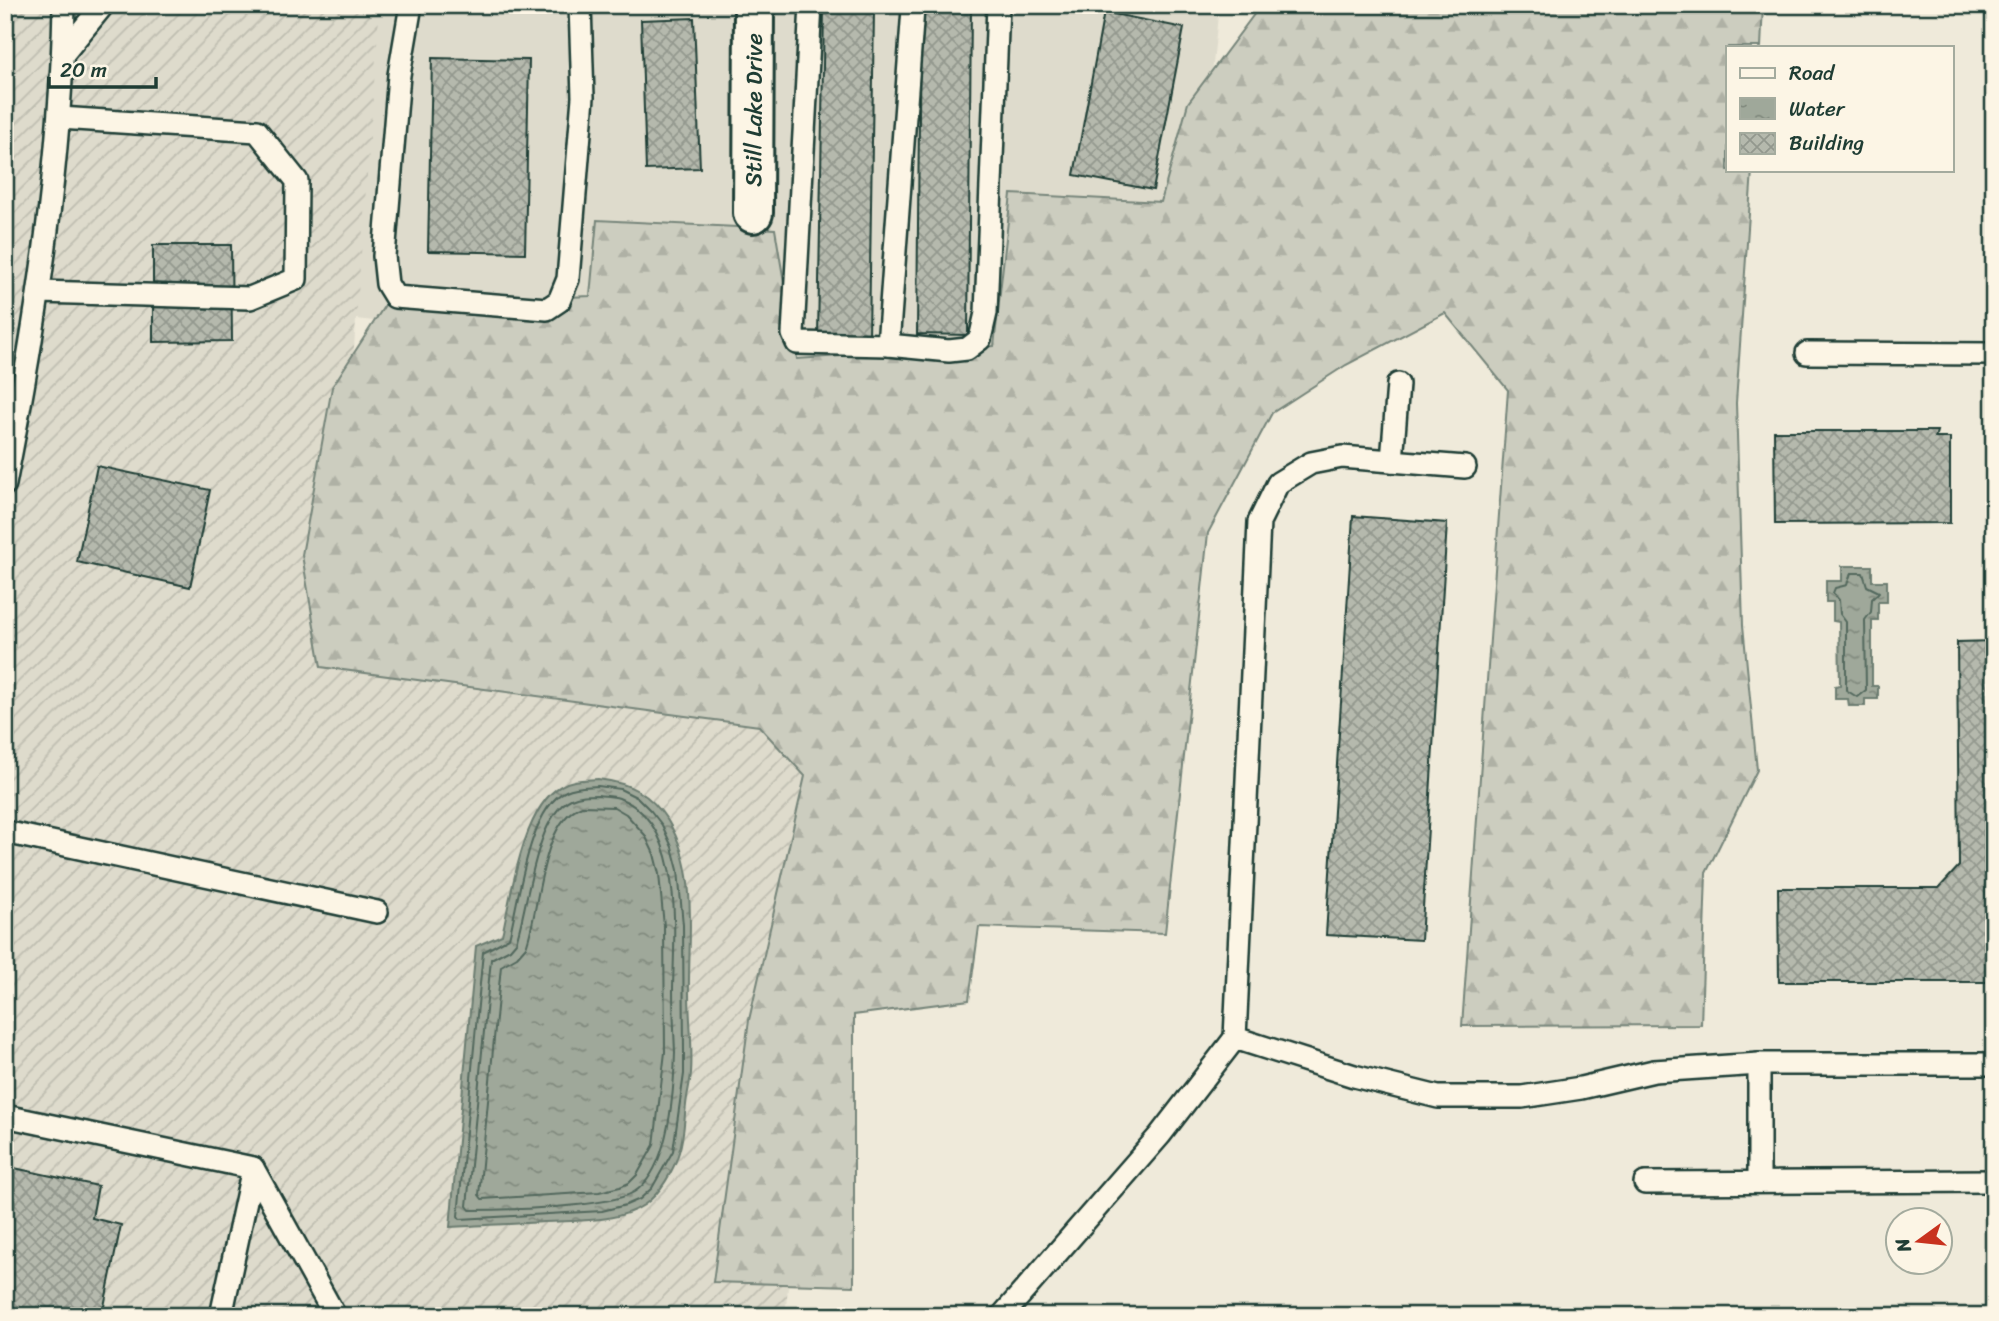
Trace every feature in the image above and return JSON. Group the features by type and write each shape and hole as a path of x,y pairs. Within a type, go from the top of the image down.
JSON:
{"street":[{"name":"Still Lake Drive","path":"753,214 754,5"}],"lane":[{"path":"5,484 39,292 60,118 64,5"},
{"path":"63,54 103,5"},
{"path":"411,5 399,75 383,256 387,284 394,297 547,309 559,301 568,279 583,97 580,5"},
{"path":"811,5 793,334 797,343 888,345 949,351 967,349 980,339 986,313 998,5"},
{"path":"888,345 915,5"},
{"path":"39,292 250,298 296,279 297,181 257,131 60,118"},
{"path":"1807,353 1994,354"},
{"path":"1392,461 1398,384"},
{"path":"1002,1316 1160,1135 1235,1038 1259,522 1278,483 1311,463 1342,457 1465,467"},
{"path":"5,832 377,912"},
{"path":"1235,1038 1354,1076 1438,1097 1522,1097 1581,1088 1654,1071 1759,1065 1994,1064"},
{"path":"1759,1065 1759,1182"},
{"path":"5,1115 253,1168 335,1316"},
{"path":"220,1316 253,1168"},
{"path":"1645,1183 1994,1181"}],"shaded area":[{"path":"5,5 380,5 331,649 846,724 785,1316 5,1316"},
{"path":"342,5 1219,5 1183,359 899,380 356,319"}],"green space":[{"path":"1261,5 1763,5 1761,46 1726,46 1726,172 1752,172 1736,403 1743,625 1757,770 1706,873 1701,1025 1462,1026 1508,390 1445,313 1346,365 1272,413 1208,533 1165,933 979,927 969,1000 854,1015 854,1286 713,1282 749,1020 805,776 759,726 321,667 302,555 332,387 385,305 590,296 597,220 775,229 797,359 994,346 1011,194 1161,202 1188,103"}],"water":[{"path":"1842,566 1872,566 1872,581 1887,581 1887,602 1878,602 1878,620 1872,620 1872,686 1878,686 1878,699 1865,699 1865,706 1849,706 1848,699 1835,699 1835,686 1840,685 1839,622 1833,621 1833,602 1826,602 1826,581 1842,581"},
{"path":"598,779 620,783 638,791 654,803 668,821 684,862 690,905 691,1077 677,1159 656,1195 644,1205 622,1215 583,1220 450,1227 476,946 502,935 528,832 548,797 570,782"}],"building":[{"path":"920,7 971,8 968,335 917,334"},
{"path":"824,10 874,11 869,338 818,336"},
{"path":"1104,12 1184,28 1153,190 1074,175"},
{"path":"694,18 700,168 646,170 641,20"},
{"path":"432,58 529,60 525,253 428,251"},
{"path":"153,245 231,245 232,341 153,342"},
{"path":"1774,431 1937,431 1935,438 1950,438 1950,523 1775,524"},
{"path":"97,466 210,490 190,587 77,562"},
{"path":"1353,516 1447,523 1421,940 1326,935"},
{"path":"1994,641 1994,982 1779,982 1778,888 1939,888 1959,866 1957,642"},
{"path":"5,1166 98,1186 92,1218 121,1225 102,1316 5,1316"}]}
